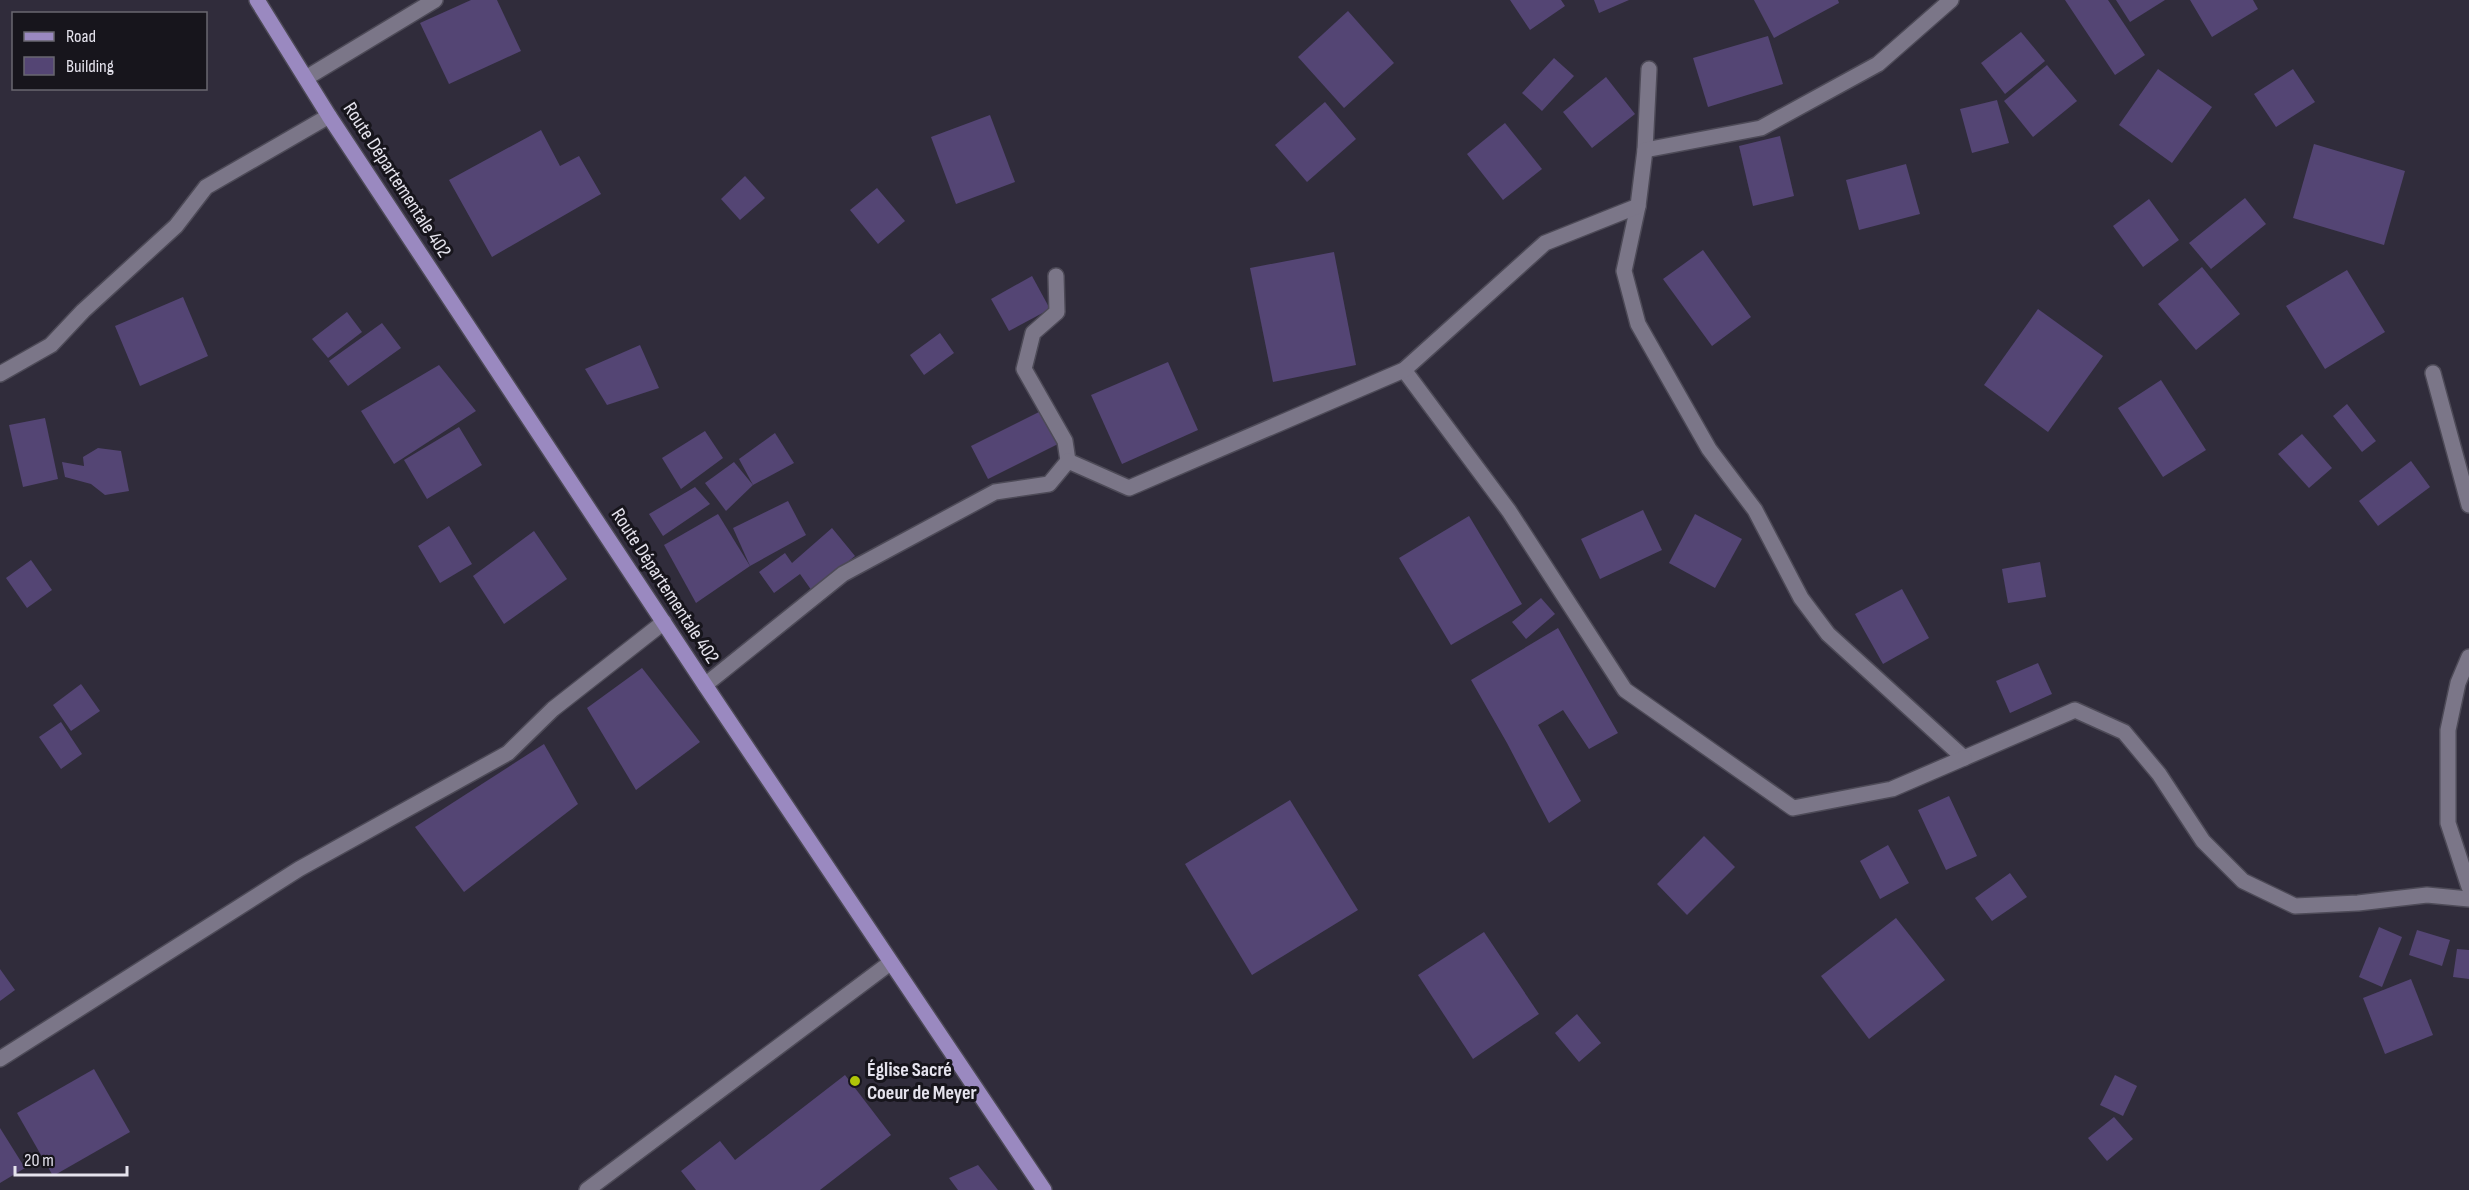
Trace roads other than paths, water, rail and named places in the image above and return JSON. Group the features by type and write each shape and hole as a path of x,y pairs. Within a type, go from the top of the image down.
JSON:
{"main road":[{"name":"Route Départementale 402","path":"257,0 329,116 705,685 1044,1190"}],"street":[{"path":"306,78 435,0"},
{"path":"1645,150 1761,128 1878,64 1951,0"},
{"path":"1649,69 1645,150 1638,206 1624,271 1638,324 1709,449 1755,510 1801,598 1828,634 1964,758"},
{"path":"0,374 51,345 82,311 176,226 206,187 329,116"},
{"path":"1068,461 1129,488 1404,370 1545,243 1638,206"},
{"path":"705,685 843,574 996,492 1049,484 1068,461 1065,441 1024,369 1033,333 1057,312 1056,276"},
{"path":"1404,370 1509,511 1625,690 1793,808 1892,789 2075,710 2124,732 2159,774 2203,841 2242,881 2295,906 2358,903 2427,895 2469,899"},
{"path":"2433,373 2469,506"},
{"path":"0,1059 299,869 508,753 554,709 664,622"},
{"path":"2469,657 2458,683 2448,730 2448,823 2469,887"},
{"path":"587,1190 890,963"}],"place":[{"name":"Église Sacré Coeur de Meyer","path":"855,1081"}]}
